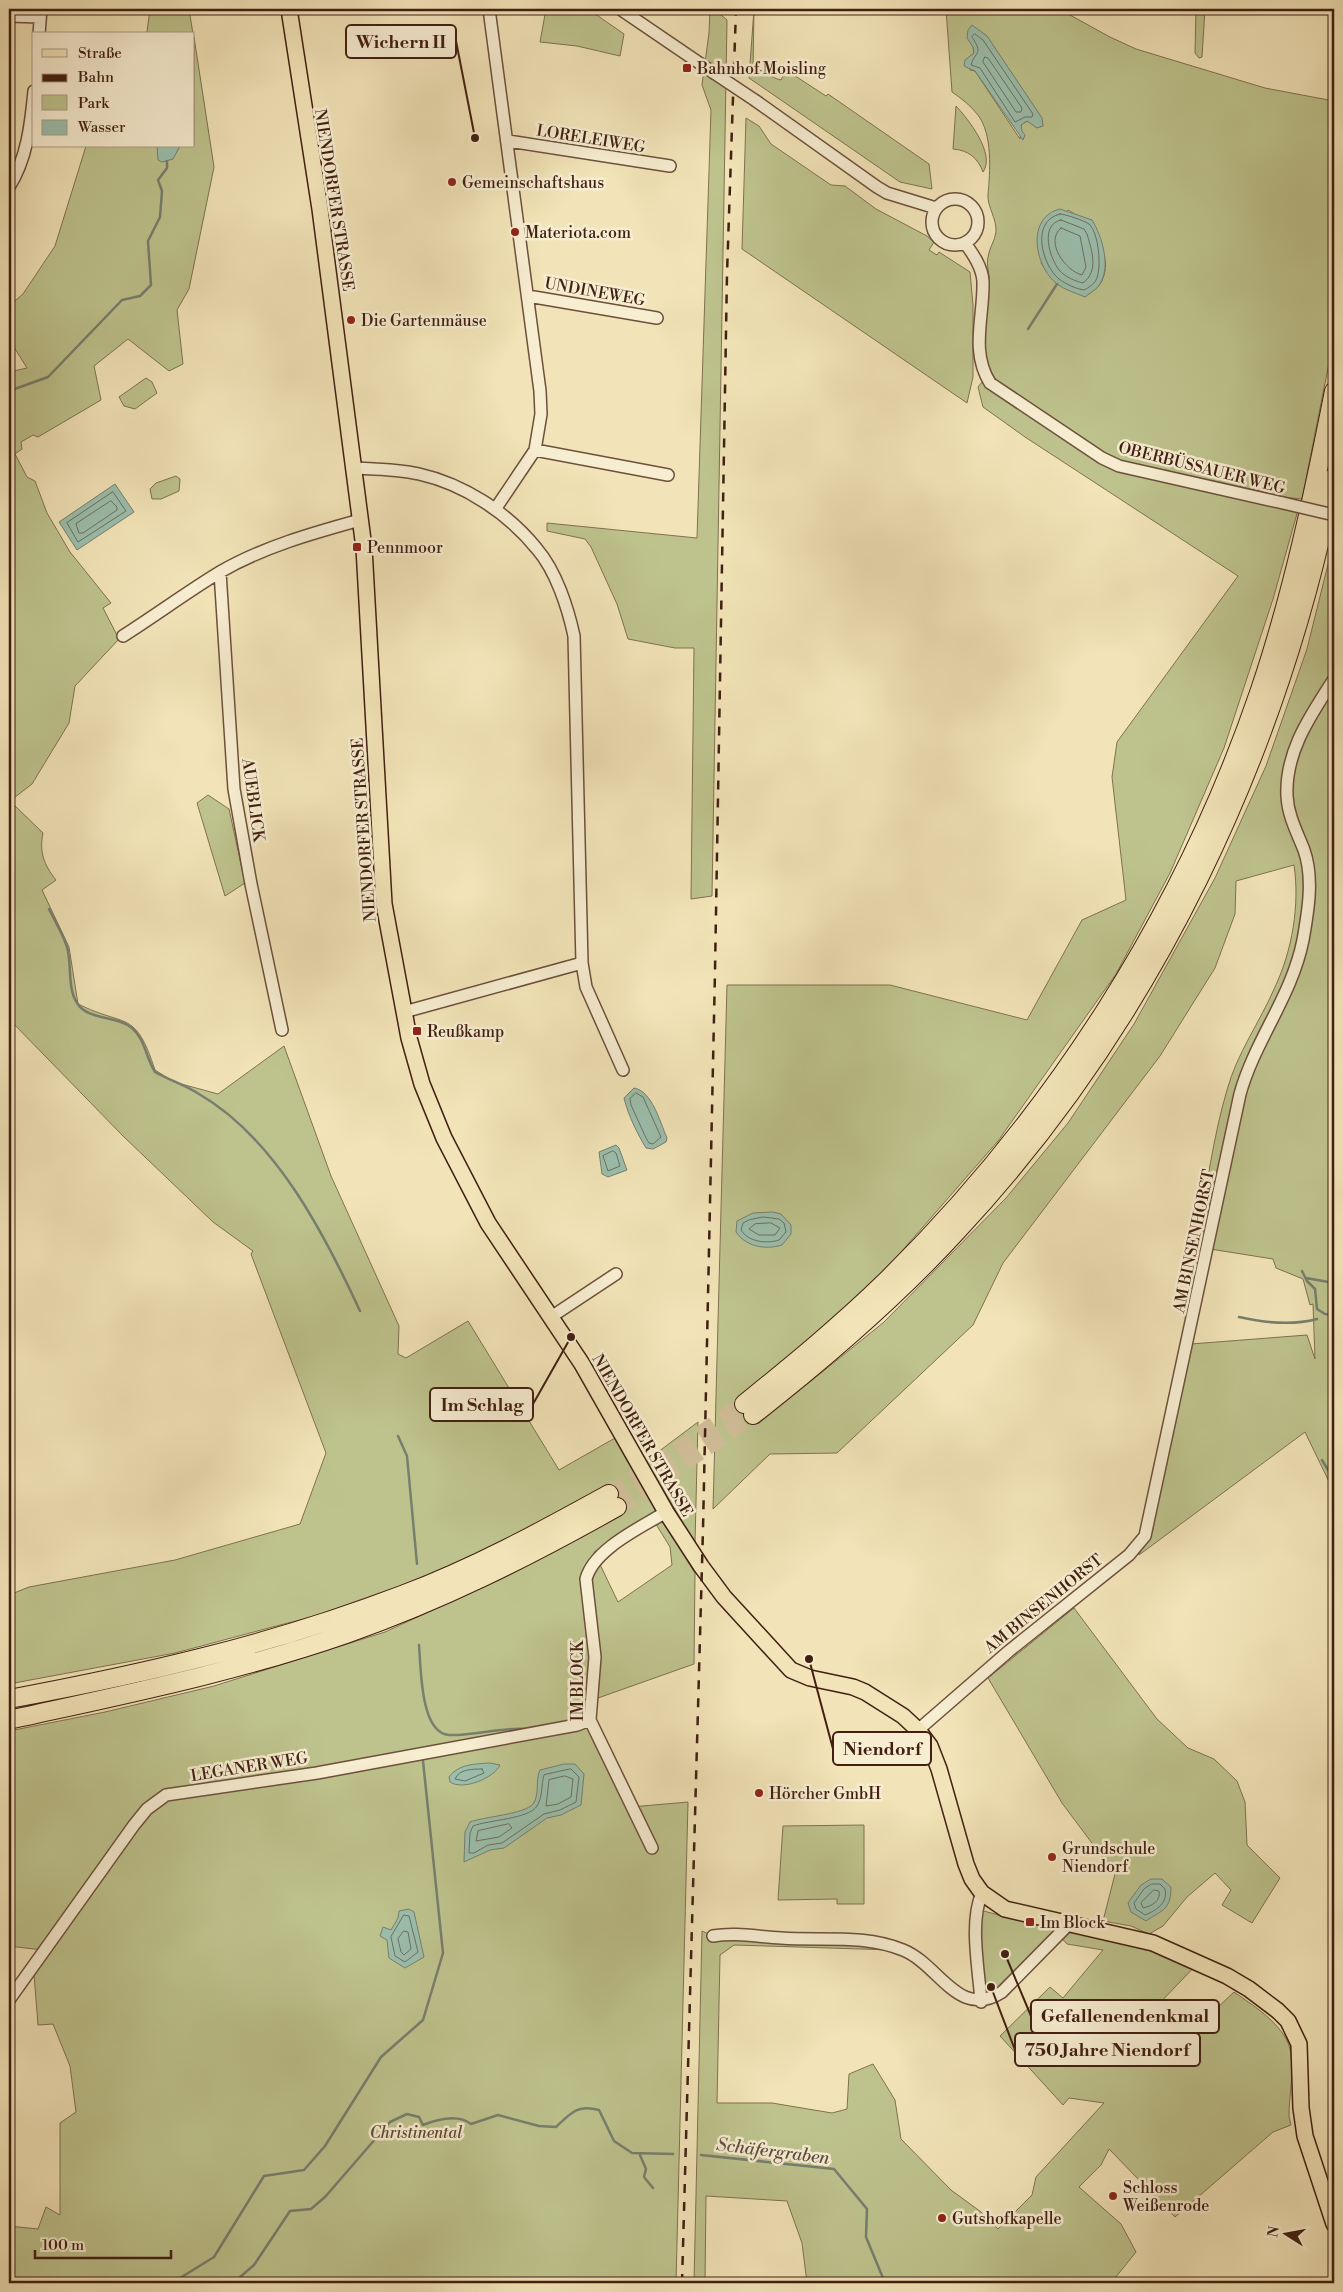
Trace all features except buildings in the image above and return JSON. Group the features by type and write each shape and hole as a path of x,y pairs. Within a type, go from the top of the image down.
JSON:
{"highway":[{"path":"1334,391 1299,558 1260,690 1237,753 1198,843 1141,953 1083,1044 1042,1103 955,1209 885,1282 748,1410 828,1356 897,1292 959,1230 1012,1169 1055,1113 1128,1006 1185,909 1256,750 1297,630 1334,477"},
{"path":"9,1699 127,1676 218,1655 339,1618 404,1594 475,1564 613,1500 481,1578 401,1613 346,1634 222,1672 9,1720"}],"main road":[{"name":"NIENDORFER STRASSE","path":"288,9 320,209 364,548 380,861 384,904 404,1012 422,1084 444,1138 488,1223 582,1364 666,1512 706,1572 724,1597 790,1670 810,1678 853,1687 865,1692 903,1716 918,1730 930,1746 966,1864 972,1879 982,1893"},
{"path":"982,1893 1005,1909 1153,1942 1198,1962 1249,1989 1288,2021 1299,2044 1304,2136 1334,2224"}],"street":[{"path":"488,9 508,141 540,391 541,414 535,450 496,508"},
{"path":"620,9 756,101 877,187 887,193 936,208"},
{"path":"9,16 40,13 39,32"},
{"path":"9,187 23,155 32,110"},
{"name":"LORELEIWEG","path":"508,141 670,166"},
{"path":"955,199 971,205 977,214 978,225 974,236 965,243 949,245 939,240 932,224 936,208 944,201 955,199"},
{"name":"OBERBÜSSAUER WEG","path":"965,243 975,256 983,280 979,350 983,372 990,383 1102,458 1119,466 1334,515"},
{"name":"UNDINEWEG","path":"528,296 657,318"},
{"path":"535,450 668,475"},
{"path":"354,468 420,474 455,487 496,508 538,549 568,611 574,636 582,963 586,987 623,1070"},
{"path":"124,636 220,572 282,544 360,520"},
{"name":"AUEBLICK","path":"220,572 234,789 250,884 282,1030"},
{"name":"AM BINSENHORST","path":"918,1730 1009,1650 1129,1555 1145,1536 1240,1094 1257,1047 1289,988 1303,941 1307,913 1308,876 1304,850 1289,812 1287,796 1299,736 1334,679"},
{"path":"404,1012 582,963"},
{"path":"551,1317 616,1274"},
{"name":"IM BLOCK","path":"652,1848 590,1720 595,1657 586,1590 588,1568 600,1554 666,1512"},
{"name":"LEGANER WEG","path":"9,2000 134,1825 147,1809 166,1795 317,1773 577,1726 590,1720"},
{"path":"980,2002 975,1920 976,1905 982,1893"},
{"path":"713,1936 729,1933 782,1938 848,1939 888,1946 916,1956 956,1992 972,2001 980,2002 991,1999 1002,1992 1070,1923"}],"green space":[{"path":"150,9 189,9 193,32 147,32"},
{"path":"546,9 588,9 624,34 620,56 577,46 540,42"},
{"path":"710,9 719,9 719,13 727,20 712,896 691,899 694,648 675,648 628,639 617,604 591,547 585,539 547,531 547,523 697,538 711,110 702,85 709,33"},
{"path":"754,9 753,69 781,80 786,70 826,96 828,94 929,164 932,189 900,182 749,78"},
{"path":"946,9 1059,9 1136,49 1265,88 1334,101 1334,338 1302,499 1274,496 1126,463 1103,453 1000,385 988,362 984,336 989,280 988,260 996,232 988,199 990,165 988,143 983,123 978,115 966,102 952,92","holes":["973,47 1042,126 1037,127 1027,121 1021,125 1020,139 975,71 970,70 966,60 974,53","1068,210 1093,232 1103,252 1104,274 1100,284 1085,296 1057,284 1041,263"]},
{"path":"1196,9 1205,9 1202,57 1199,58 1195,53"},
{"name":"Christinental","path":"195,44 214,167 189,289 177,310 183,364 169,371 128,339 94,366 101,400 38,437 33,435 21,442 22,449 15,454 27,477 35,481 47,513 70,552 111,603 103,608 119,639 75,686 69,723 32,784 10,801 43,833 42,852 48,869 56,880 42,890 69,947 78,1004 119,1019 135,1029 148,1051 155,1070 174,1082 218,1094 284,1046 331,1176 399,1326 398,1354 406,1358 468,1321 559,1470 615,1438 695,1573 694,1664 598,1698 594,1710 593,1735 631,1807 688,1802 676,2283 9,2283 9,2226 38,2229 46,2207 60,2215 60,2123 76,2112 70,2066 53,2024 38,2025 34,1974 42,1950 9,1946 9,1731 105,1712 214,1686 385,1632 511,1574 623,1514 606,1485 459,1565 314,1616 175,1653 9,1684 9,1595 29,1587 175,1560 300,1524 326,1453 251,1254 253,1251 213,1222 123,1136 9,1019 9,372 27,368 9,339 9,306 23,294 55,246 85,148 195,148","holes":["651,1516 670,1547 672,1565 618,1602 594,1552"]},
{"path":"956,106 979,137 986,156 986,165 983,172 972,156 963,151 953,149"},
{"path":"746,118 759,126 771,144 831,185 845,186 876,209 927,236 934,242 929,250 937,255 939,252 970,272 973,305 973,377 967,403 742,249"},
{"path":"146,378 152,382 157,393 135,409 124,406 119,397"},
{"path":"982,382 1105,462 1298,510 1273,599 1224,748 1170,873 1116,974 998,1141 881,1275 812,1339 738,1397 758,1424 884,1322 1006,1198 1068,1123 1134,1024 1215,878 1266,766 1307,649 1334,540 1334,1492 1305,1432 1139,1555 1148,1536 1191,1344 1307,1335 1315,1359 1313,1304 1310,1305 1303,1279 1276,1268 1273,1259 1210,1249 1204,1237 1197,1236 1218,1126 1231,1076 1275,987 1290,943 1296,896 1294,865 1236,881 1235,914 1215,968 1160,1056 1003,1263 973,1325 837,1453 770,1454 713,1509 727,985 890,985 1027,1020 1082,920 1126,900 1112,777 1117,742 1238,576 1025,437 983,407 978,387"},
{"path":"176,476 180,479 179,491 161,499 152,499 150,489 156,483"},
{"path":"208,795 229,809 245,883 225,896 197,803"},
{"path":"698,1422 695,1543 646,1461"},
{"path":"1074,1608 1157,1719 1188,1748 1214,1759 1237,1781 1245,1802 1247,1845 1280,1878 1252,1923 1222,1905 1231,1890 1215,1873 1187,1897 1163,1926 1149,1934 1131,1926 1103,1921 1115,1874 1062,1803 988,1678"},
{"path":"864,1825 864,1904 837,1904 837,1899 778,1900 783,1826"},
{"path":"980,1910 1055,1930 1074,1927 1199,1962 1134,2030 1161,2061 1234,1992 1269,2018 1284,2035 1289,2044 1292,2061 1289,2116 1291,2125 1273,2132 1175,2217 1109,2149 1101,2165 1079,2187 1121,2224 1136,2252 1111,2283 807,2283 802,2243 787,2201 706,2196 705,2283 694,2283 702,1931 713,1936 848,1942 892,1950 734,1945 720,1955 717,2103 772,2103 832,2113 847,2109 849,2074 873,2064 895,2100 901,2139 951,2190 981,2212 998,2229 1032,2195 1036,2177 1104,2103 1069,2098 1063,2105 1000,2036 1050,1987 1063,1998 1103,1950 1067,1944 1055,1931 996,1991 987,1992 982,1986"}],"water":[{"path":"972,25 987,36 1042,118 1043,126 1037,128 1027,121 1021,125 1025,135 1023,140 975,71 964,66 965,60 974,53 973,47 967,38 968,30"},
{"path":"157,148 179,148 173,159 162,162 158,160"},
{"path":"1060,209 1092,220 1102,243 1105,260 1103,277 1099,286 1085,297 1057,284 1043,266 1039,254 1038,232 1042,222 1049,214"},
{"path":"115,484 134,512 77,550 59,522"},
{"path":"634,1088 640,1090 651,1101 667,1138 666,1142 653,1149 646,1148 639,1136 624,1098"},
{"path":"616,1145 619,1148 627,1170 608,1177 602,1174 599,1152"},
{"path":"773,1212 781,1214 791,1225 791,1234 782,1245 757,1246 745,1241 736,1232 737,1221 753,1213"},
{"path":"490,1763 500,1765 497,1770 478,1782 462,1785 450,1782 449,1777 457,1769 473,1764"},
{"path":"564,1764 575,1764 584,1774 581,1805 561,1815 547,1818 504,1848 490,1850 464,1862 465,1832 470,1822 513,1813 529,1807 535,1800 540,1770"},
{"path":"1151,1879 1162,1879 1171,1887 1171,1895 1167,1905 1146,1921 1131,1912 1128,1903 1141,1885"},
{"path":"409,1909 414,1912 424,1957 405,1968 389,1958 387,1940 380,1936 383,1927 391,1930 398,1918 399,1911"}],"waterway":[{"path":"9,391 48,377 122,300 140,296 151,285 148,241 160,217 162,191 158,180 167,168 167,161"},
{"path":"1028,329 1057,284"},
{"path":"49,909 67,947 72,990 77,1003 88,1013 119,1021 132,1028 143,1043 155,1072 199,1094 226,1113 274,1161 313,1220 360,1311"},
{"path":"1302,1271 1307,1281 1315,1289 1317,1309 1325,1314 1334,1315"},
{"path":"1306,1278 1334,1283"},
{"path":"1239,1317 1278,1323 1317,1319"},
{"path":"398,1436 407,1456 417,1564"},
{"path":"1322,1460 1334,1480"},
{"path":"419,1645 422,1683 427,1711 432,1723 439,1731 449,1735 458,1735 507,1729 526,1729"},
{"path":"568,1721 576,1717 583,1707 587,1695"},
{"path":"172,2283 214,2257 264,2176 304,2170 325,2146 381,2057 423,2020 443,1953 423,1761"},
{"name":"Schäfergraben","path":"233,2283 254,2265 290,2211 311,2209 325,2197 390,2122 407,2114 419,2117 423,2125 441,2119 454,2118 471,2124 498,2115 539,2126 556,2127 575,2111 591,2108 599,2110 614,2141 632,2153 673,2154"},
{"path":"640,2155 646,2169 644,2177 653,2188"},
{"name":"Schäfergraben","path":"701,2155 834,2169 867,2209 866,2237 885,2283"}],"tunnel":[{"path":"609,1494 674,1454 744,1404"},
{"path":"617,1507 753,1415"}],"railway":[{"path":"682,2283 703,1529 727,274 736,9"}],"place":[{"name":"Bahnhof Moisling","path":"687,68"},
{"name":"Wichern II","path":"475,138"},
{"name":"Gemeinschaftshaus","path":"452,182"},
{"name":"Materiota.com","path":"515,232"},
{"name":"Die Gartenmäuse","path":"351,320"},
{"name":"Pennmoor","path":"357,547"},
{"name":"Reußkamp","path":"417,1031"},
{"name":"Im Schlag","path":"571,1337"},
{"name":"Niendorf","path":"809,1659"},
{"name":"Hörcher GmbH","path":"759,1793"},
{"name":"Grundschule Niendorf","path":"1052,1857"},
{"name":"Im Block","path":"1030,1922"},
{"name":"Gefallenendenkmal","path":"1005,1954"},
{"name":"750 Jahre Niendorf","path":"991,1987"},
{"name":"Schloss Weißenrode","path":"1113,2196"},
{"name":"Gutshofkapelle","path":"942,2218"}]}
